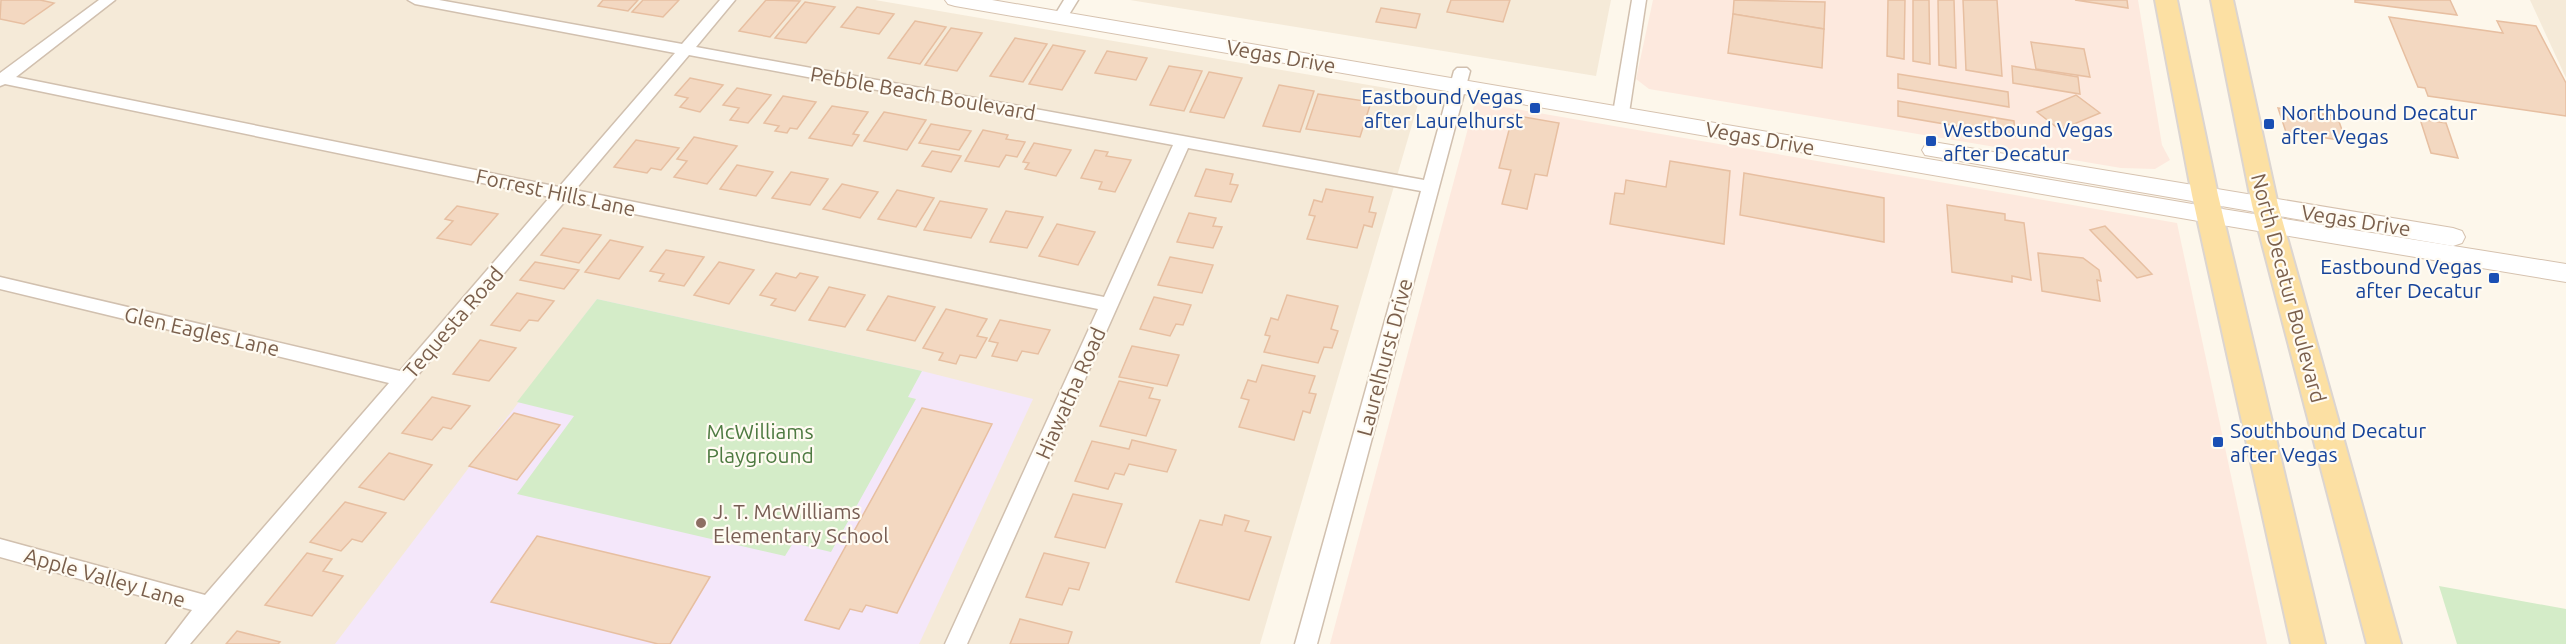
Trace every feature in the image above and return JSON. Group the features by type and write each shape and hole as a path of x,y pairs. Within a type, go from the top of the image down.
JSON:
{"main road":[{"name":"Vegas Drive","path":"955,0 1066,7 1460,78 2267,215 2566,273"},
{"name":"Vegas Drive","path":"1045,0 1066,7"},
{"path":"2166,0 2207,205 2308,644"},
{"name":"North Decatur Boulevard","path":"2222,0 2267,215 2384,644"},
{"name":"Vegas Drive","path":"2267,215 2566,255"}],"street":[{"path":"1,80 108,0"},
{"name":"Pebble Beach Boulevard","path":"415,0 1431,187"},
{"name":"Tequesta Road","path":"177,644 728,0"},
{"path":"1623,106 1639,0"},
{"name":"Laurelhurst Drive","path":"1306,644 1460,78"},
{"name":"Forrest Hills Lane","path":"1,80 1109,305"},
{"name":"Hiawatha Road","path":"956,644 1183,141"},
{"name":"Glen Eagles Lane","path":"0,283 404,379"},
{"name":"Apple Valley Lane","path":"0,548 210,606"}],"shaded area":[{"path":"0,0 875,0 1421,94 1260,644 0,644"},
{"path":"1130,0 1611,0 1596,76"},
{"path":"1653,0 2138,0 2162,145 2170,160 2155,169 2121,168 1649,89 1636,79"},
{"path":"2530,0 2566,0 2566,78"},
{"path":"1475,102 2177,223 2267,644 1330,644"},
{"name":"J. T. McWilliams Elementary School","path":"597,299 922,371 1033,399 919,644 335,644"}],"green space":[{"name":"McWilliams Playground","path":"597,299 922,371 908,397 916,399 831,552 793,543 785,556 517,494 574,416 517,402"},
{"path":"2439,586 2566,609 2566,644 2457,644"}],"building":[{"path":"1,0 40,0 54,3 24,24 0,19"},
{"path":"603,0 638,0 628,11 598,6"},
{"path":"643,0 679,0 663,17 632,12"},
{"path":"766,0 800,1 770,37 739,31"},
{"path":"1451,0 1510,0 1503,22 1447,12"},
{"path":"1734,0 1825,2 1824,29 1733,14"},
{"path":"1888,0 1905,0 1904,59 1887,56"},
{"path":"1913,0 1929,0 1930,64 1913,61"},
{"path":"1938,0 1954,0 1956,68 1939,65"},
{"path":"1963,0 1997,0 2002,76 1966,70"},
{"path":"2075,0 2127,0 2128,8"},
{"path":"2355,0 2450,0 2457,15 2355,2"},
{"path":"805,2 835,7 806,43 775,38"},
{"path":"857,7 894,14 879,34 841,27"},
{"path":"1381,8 1420,14 1416,28 1376,22"},
{"path":"1733,14 1824,29 1822,68 1728,53"},
{"path":"2389,17 2503,33 2497,21 2536,26 2566,83 2566,116 2428,96 2425,88 2418,87"},
{"path":"915,21 946,27 920,64 888,58"},
{"path":"951,28 982,33 957,71 925,65"},
{"path":"1015,38 1047,44 1023,82 990,76"},
{"path":"2031,42 2084,49 2090,77 2036,69"},
{"path":"1053,45 1085,51 1062,90 1029,84"},
{"path":"1107,51 1147,58 1136,80 1095,73"},
{"path":"1169,66 1202,71 1184,111 1150,105"},
{"path":"2012,66 2078,77 2080,94 2013,83"},
{"path":"1209,72 1242,78 1224,118 1190,112"},
{"path":"1898,74 2008,92 2009,107 1898,88"},
{"path":"690,78 723,85 700,112 680,107 688,98 675,95"},
{"path":"1279,85 1314,91 1300,132 1263,126"},
{"path":"737,88 771,95 748,123 730,120 739,108 723,105"},
{"path":"1318,94 1371,102 1360,137 1306,129"},
{"path":"2076,95 2100,113 2060,130 2037,112"},
{"path":"783,96 816,102 797,129 790,128 787,133 775,131 779,126 764,123"},
{"path":"1898,101 2014,121 2015,136 1898,116"},
{"path":"832,106 868,112 853,134 859,135 852,146 809,138"},
{"path":"2278,108 2337,116 2346,141 2286,132"},
{"path":"884,112 926,120 907,150 864,141"},
{"path":"1513,115 1559,123 1547,176 1535,174 1527,209 1502,204 1511,170 1499,168"},
{"path":"2420,119 2446,123 2458,158 2431,153"},
{"path":"931,124 971,131 959,150 919,143"},
{"path":"983,130 1008,135 1006,139 1025,142 1017,157 1006,155 999,167 965,161"},
{"path":"694,137 737,146 707,184 674,177 687,161 677,159"},
{"path":"636,140 679,148 661,170 651,168 647,173 614,167"},
{"path":"1034,143 1071,150 1056,176 1025,169 1029,163 1023,162"},
{"path":"1095,150 1108,152 1106,156 1131,160 1115,192 1099,189 1102,182 1081,178"},
{"path":"932,151 961,156 951,172 922,166"},
{"path":"1670,161 1730,171 1724,244 1610,224 1615,193 1624,194 1626,180 1666,187"},
{"path":"737,165 773,172 756,196 720,189"},
{"path":"1206,169 1233,174 1230,184 1238,185 1231,202 1195,196"},
{"path":"791,172 828,179 810,205 772,198"},
{"path":"1744,173 1884,198 1884,242 1740,215"},
{"path":"842,184 878,192 860,218 823,209"},
{"path":"1326,189 1373,197 1369,212 1376,213 1372,227 1364,225 1357,248 1307,239 1315,216 1309,215 1314,200 1322,202"},
{"path":"897,190 934,198 916,227 878,219"},
{"path":"940,201 987,209 971,238 924,230"},
{"path":"1947,205 2005,214 2005,220 2024,223 2031,280 2012,276 2012,282 1952,272"},
{"path":"457,206 498,214 471,245 437,238 453,221 445,219"},
{"path":"1006,211 1043,217 1027,248 990,242"},
{"path":"1189,213 1216,218 1213,226 1222,227 1213,248 1177,242"},
{"path":"1057,224 1095,232 1078,265 1039,256"},
{"path":"2105,226 2152,274 2137,278 2090,230"},
{"path":"563,228 601,235 579,263 541,255"},
{"path":"610,240 643,247 619,279 585,272"},
{"path":"666,250 704,257 684,286 659,281 664,274 650,271"},
{"path":"2038,253 2083,258 2099,270 2101,281 2097,280 2100,301 2042,291"},
{"path":"1170,257 1213,265 1202,293 1158,285"},
{"path":"535,262 579,270 564,289 520,280"},
{"path":"719,262 754,270 729,304 694,295"},
{"path":"776,273 796,278 800,273 818,277 795,311 771,305 776,299 760,295"},
{"path":"829,287 865,295 845,327 809,320"},
{"path":"517,293 554,301 538,321 529,320 520,331 491,325"},
{"path":"1287,295 1338,306 1331,329 1338,331 1332,348 1324,347 1318,363 1264,352 1270,336 1265,335 1271,318 1278,320"},
{"path":"888,296 935,307 915,341 867,330"},
{"path":"1154,297 1191,305 1183,325 1176,324 1170,336 1140,329"},
{"path":"946,309 987,319 977,336 987,338 976,358 960,355 956,364 939,360 943,353 923,348"},
{"path":"1000,320 1050,330 1038,354 1022,351 1017,361 992,356 998,343 989,341"},
{"path":"480,340 516,348 489,381 453,374"},
{"path":"1132,346 1179,355 1167,386 1119,377"},
{"path":"1262,365 1315,376 1309,393 1316,394 1310,413 1303,411 1294,440 1239,427 1249,400 1241,398 1248,380 1256,382"},
{"path":"1119,381 1153,388 1149,398 1160,400 1146,436 1100,426"},
{"path":"432,397 470,406 451,429 443,427 432,440 402,433"},
{"path":"922,408 992,424 897,613 866,605 862,612 850,609 839,629 805,620"},
{"path":"514,413 560,425 517,480 469,466"},
{"path":"1132,440 1176,450 1167,472 1129,464 1124,475 1115,473 1108,489 1075,481 1092,441 1129,449"},
{"path":"389,453 432,465 404,500 359,487"},
{"path":"1073,494 1122,504 1105,548 1055,537"},
{"path":"345,502 386,513 362,542 352,539 341,551 310,542"},
{"path":"1225,515 1249,521 1245,531 1271,537 1249,600 1176,582 1200,520 1222,525"},
{"path":"537,536 710,577 670,644 658,644 491,602"},
{"path":"307,553 332,559 323,571 343,576 312,616 265,605"},
{"path":"1044,553 1089,563 1079,590 1069,588 1062,605 1026,597"},
{"path":"1020,619 1072,632 1068,644 1010,644"},
{"path":"237,631 280,642 278,644 226,644"}],"place":[{"name":"Eastbound Vegas after Laurelhurst","path":"1535,108"},
{"name":"Northbound Decatur after Vegas","path":"2269,124"},
{"name":"Westbound Vegas after Decatur","path":"1931,141"},
{"name":"Eastbound Vegas after Decatur","path":"2494,278"},
{"name":"Southbound Decatur after Vegas","path":"2218,442"},
{"name":"J. T. McWilliams Elementary School","path":"701,523"}]}
